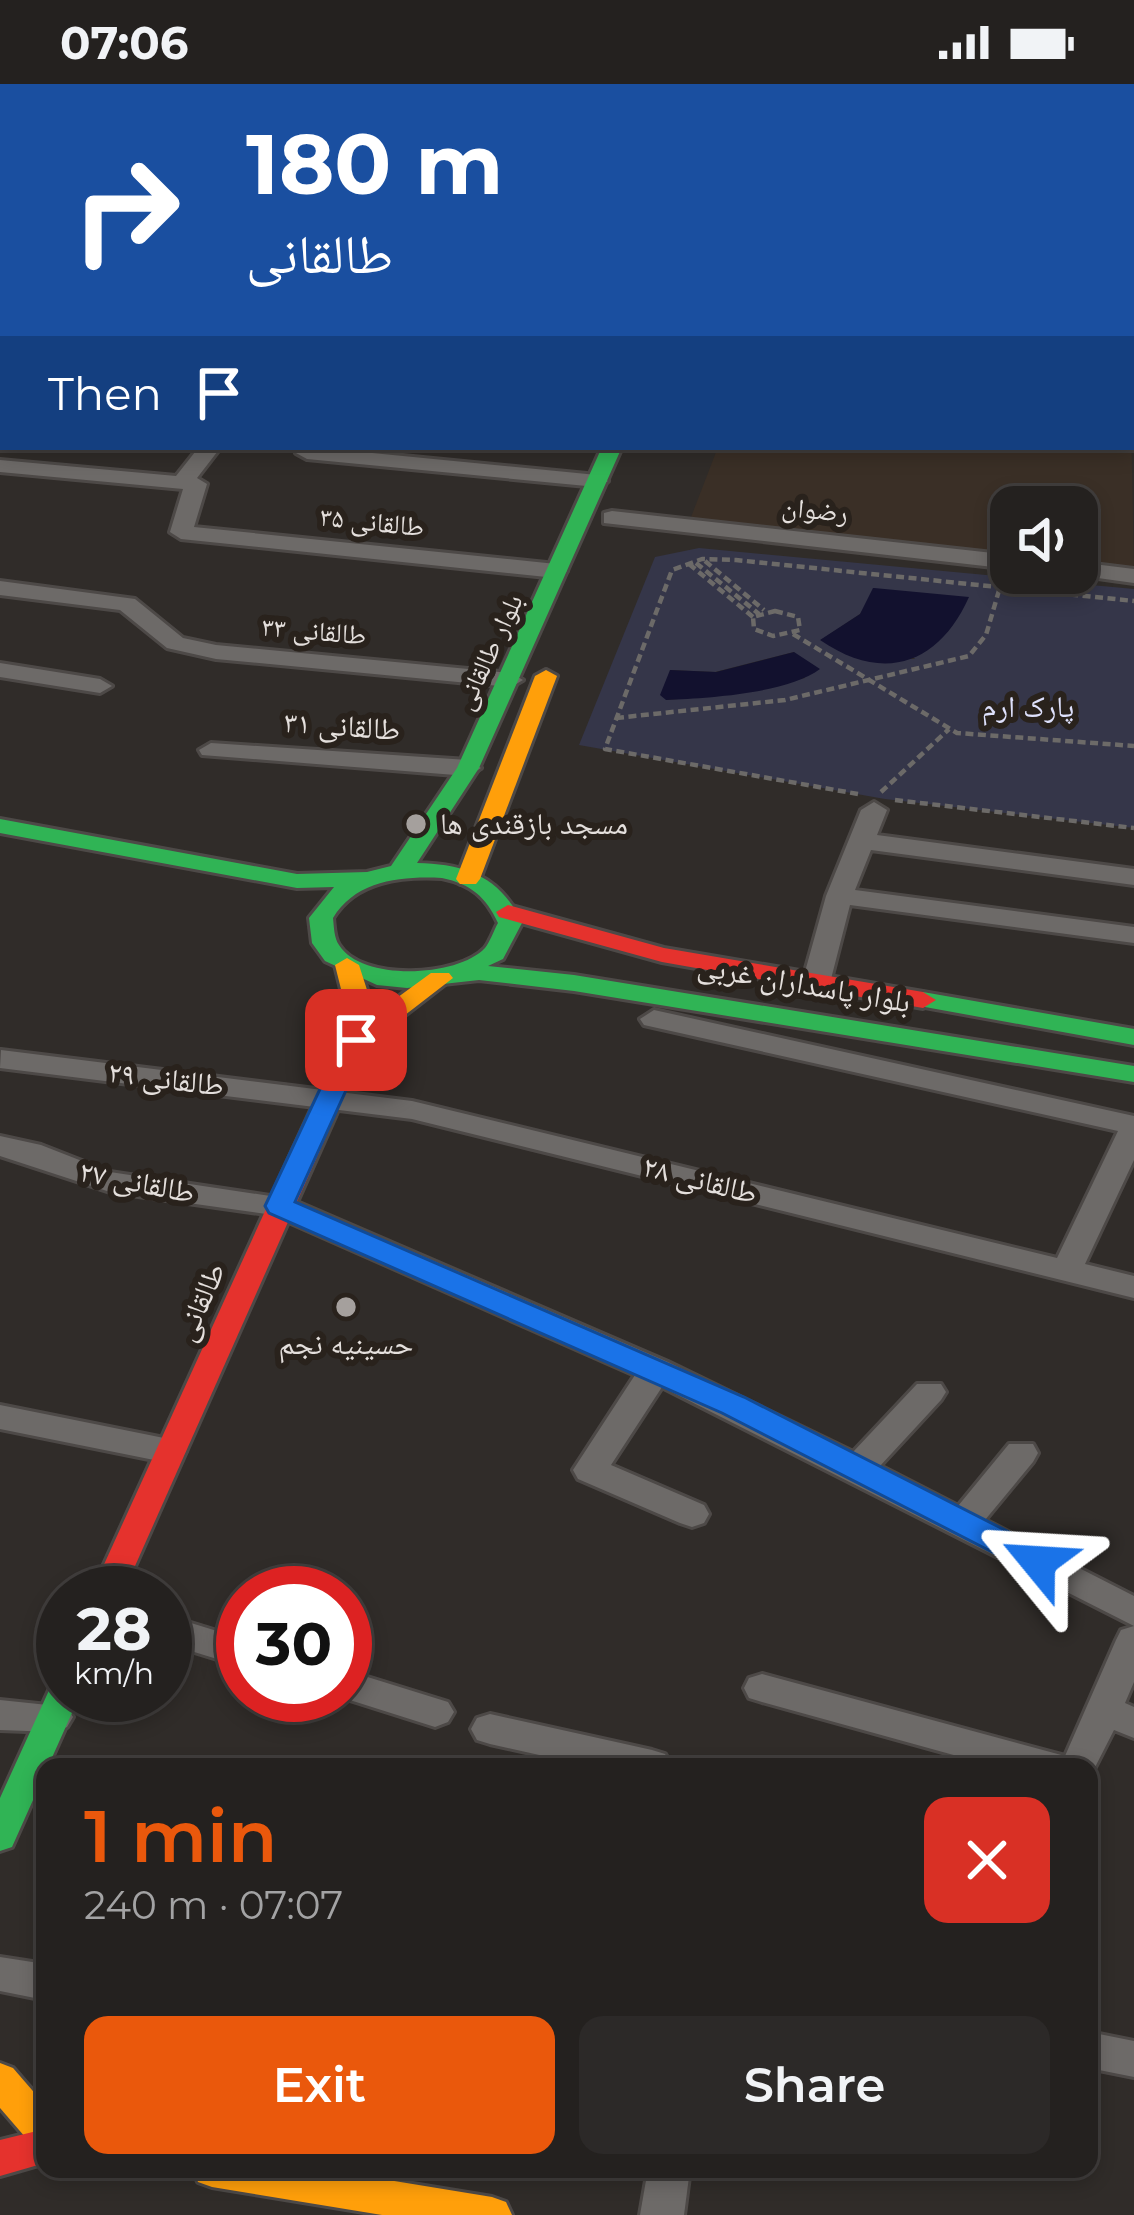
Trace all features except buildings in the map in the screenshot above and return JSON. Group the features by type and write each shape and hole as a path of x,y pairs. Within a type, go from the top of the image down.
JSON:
{"main road":[{"name":"بلوار طالقانی","path":"399,872 468,768 612,450"},
{"path":"608,528 628,482"},
{"path":"468,878 560,646"},
{"path":"0,826 297,880 366,880 399,872 435,871 468,878 500,899 508,912 510,923 503,944 481,963 451,974 400,980 347,965 323,942 320,928 328,905 366,880"},
{"path":"0,853 250,901"},
{"name":"بلوار پاسداران غربی","path":"508,912 662,955 1134,1037"},
{"path":"288,913 320,928"},
{"path":"347,965 355,993 356,1040"},
{"path":"356,1040 451,974"},
{"name":"بلوار پاسداران غربی","path":"451,974 655,992 1122,1072"},
{"name":"طالقانی","path":"119,1566 356,1040"},
{"path":"43,1758 53,1722"},
{"path":"0,1837 33,1794"},
{"path":"0,2080 36,2128"},
{"path":"0,2137 36,2139"},
{"path":"0,2158 36,2144"},
{"path":"267,2178 493,2215"}],"street":[{"path":"0,466 181,483 208,450"},
{"path":"307,453 597,481"},
{"name":"طالقانی ۳۵","path":"181,483 196,484 181,532 556,571"},
{"name":"رضوان","path":"608,528 990,560"},
{"path":"1098,572 1134,576"},
{"name":"طالقانی ۳۳","path":"0,588 127,604 175,644 216,652 511,680"},
{"path":"0,670 100,686"},
{"name":"طالقانی ۳۱","path":"211,750 468,768"},
{"path":"817,979 839,896 875,803"},
{"path":"860,842 1134,878"},
{"path":"839,896 1134,935"},
{"path":"653,1019 1134,1127 1067,1270"},
{"name":"طالقانی ۲۹","path":"1,1059 331,1099"},
{"path":"1122,1072 1134,1093"},
{"name":"طالقانی ۲۸","path":"331,1099 412,1110 1134,1287"},
{"name":"طالقانی ۲۷","path":"0,1146 46,1154 84,1177 110,1183 279,1206 656,1370 1134,1612"},
{"path":"656,1370 590,1470 692,1514"},
{"path":"856,1469 928,1392"},
{"path":"0,1417 169,1451"},
{"path":"963,1523 1021,1453"},
{"path":"1086,1758 1118,1716 1134,1640"},
{"path":"762,1688 1020,1758"},
{"path":"372,1692 435,1712"},
{"path":"0,1715 36,1709"},
{"path":"490,1730 545,1756"},
{"path":"0,1974 36,1980"},
{"path":"1098,2052 1134,2060"},
{"path":"662,2215 668,2178"}],"path":[{"path":"990,585 695,562 672,570 605,749 875,803 1134,828"},
{"path":"695,562 760,614 798,617 802,626 793,634"},
{"path":"695,562 760,614"},
{"path":"616,718 785,700 968,656 986,635 998,594"},
{"path":"1071,594 1134,601"},
{"path":"760,614 751,625 758,632 793,634 949,729 998,739 1134,746"},
{"path":"875,803 949,729"}],"shaded area":[{"path":"717,450 1132,450 1134,571 1098,568 1098,486 990,486 990,557 688,525"},
{"path":"873,588 969,597 942,638 907,660 866,661 820,640 860,614"},
{"path":"794,652 820,669 788,684 746,693 666,700 660,695 670,670 716,672"}],"green space":[{"name":"پارک ارم","path":"699,548 990,575 990,594 1098,594 1098,586 1134,589 1134,828 885,799 579,745 655,557","holes":["867,604 915,659 863,658 821,640","794,652 805,678 717,696 666,700 670,670 715,672"]}],"traffic: fast":[{"path":"399,872 468,768 611,450"},
{"path":"0,826 297,881 366,879"},
{"path":"461,970 494,954 510,923 497,898 464,876 419,870 374,877 338,895 321,918 324,943 334,956 377,977 407,980 479,973 574,983 1134,1074"},
{"path":"923,1000 1134,1037"},
{"path":"0,1837 51,1722"}],"traffic: slow":[{"path":"468,879 546,676"},
{"path":"347,965 355,993 356,1040 440,978"},
{"path":"0,2080 36,2122"},
{"path":"267,2178 492,2215"}],"traffic: jam":[{"path":"508,912 662,955 923,1000"},
{"path":"119,1566 356,1040"},
{"path":"0,2158 36,2148"}],"place":[{"name":"مسجد بازقندی ها","path":"416,824"},
{"name":"حسینیه نجم","path":"346,1307"}],"route":[{"path":"356,1040 279,1206 733,1405 1038,1562"}]}
